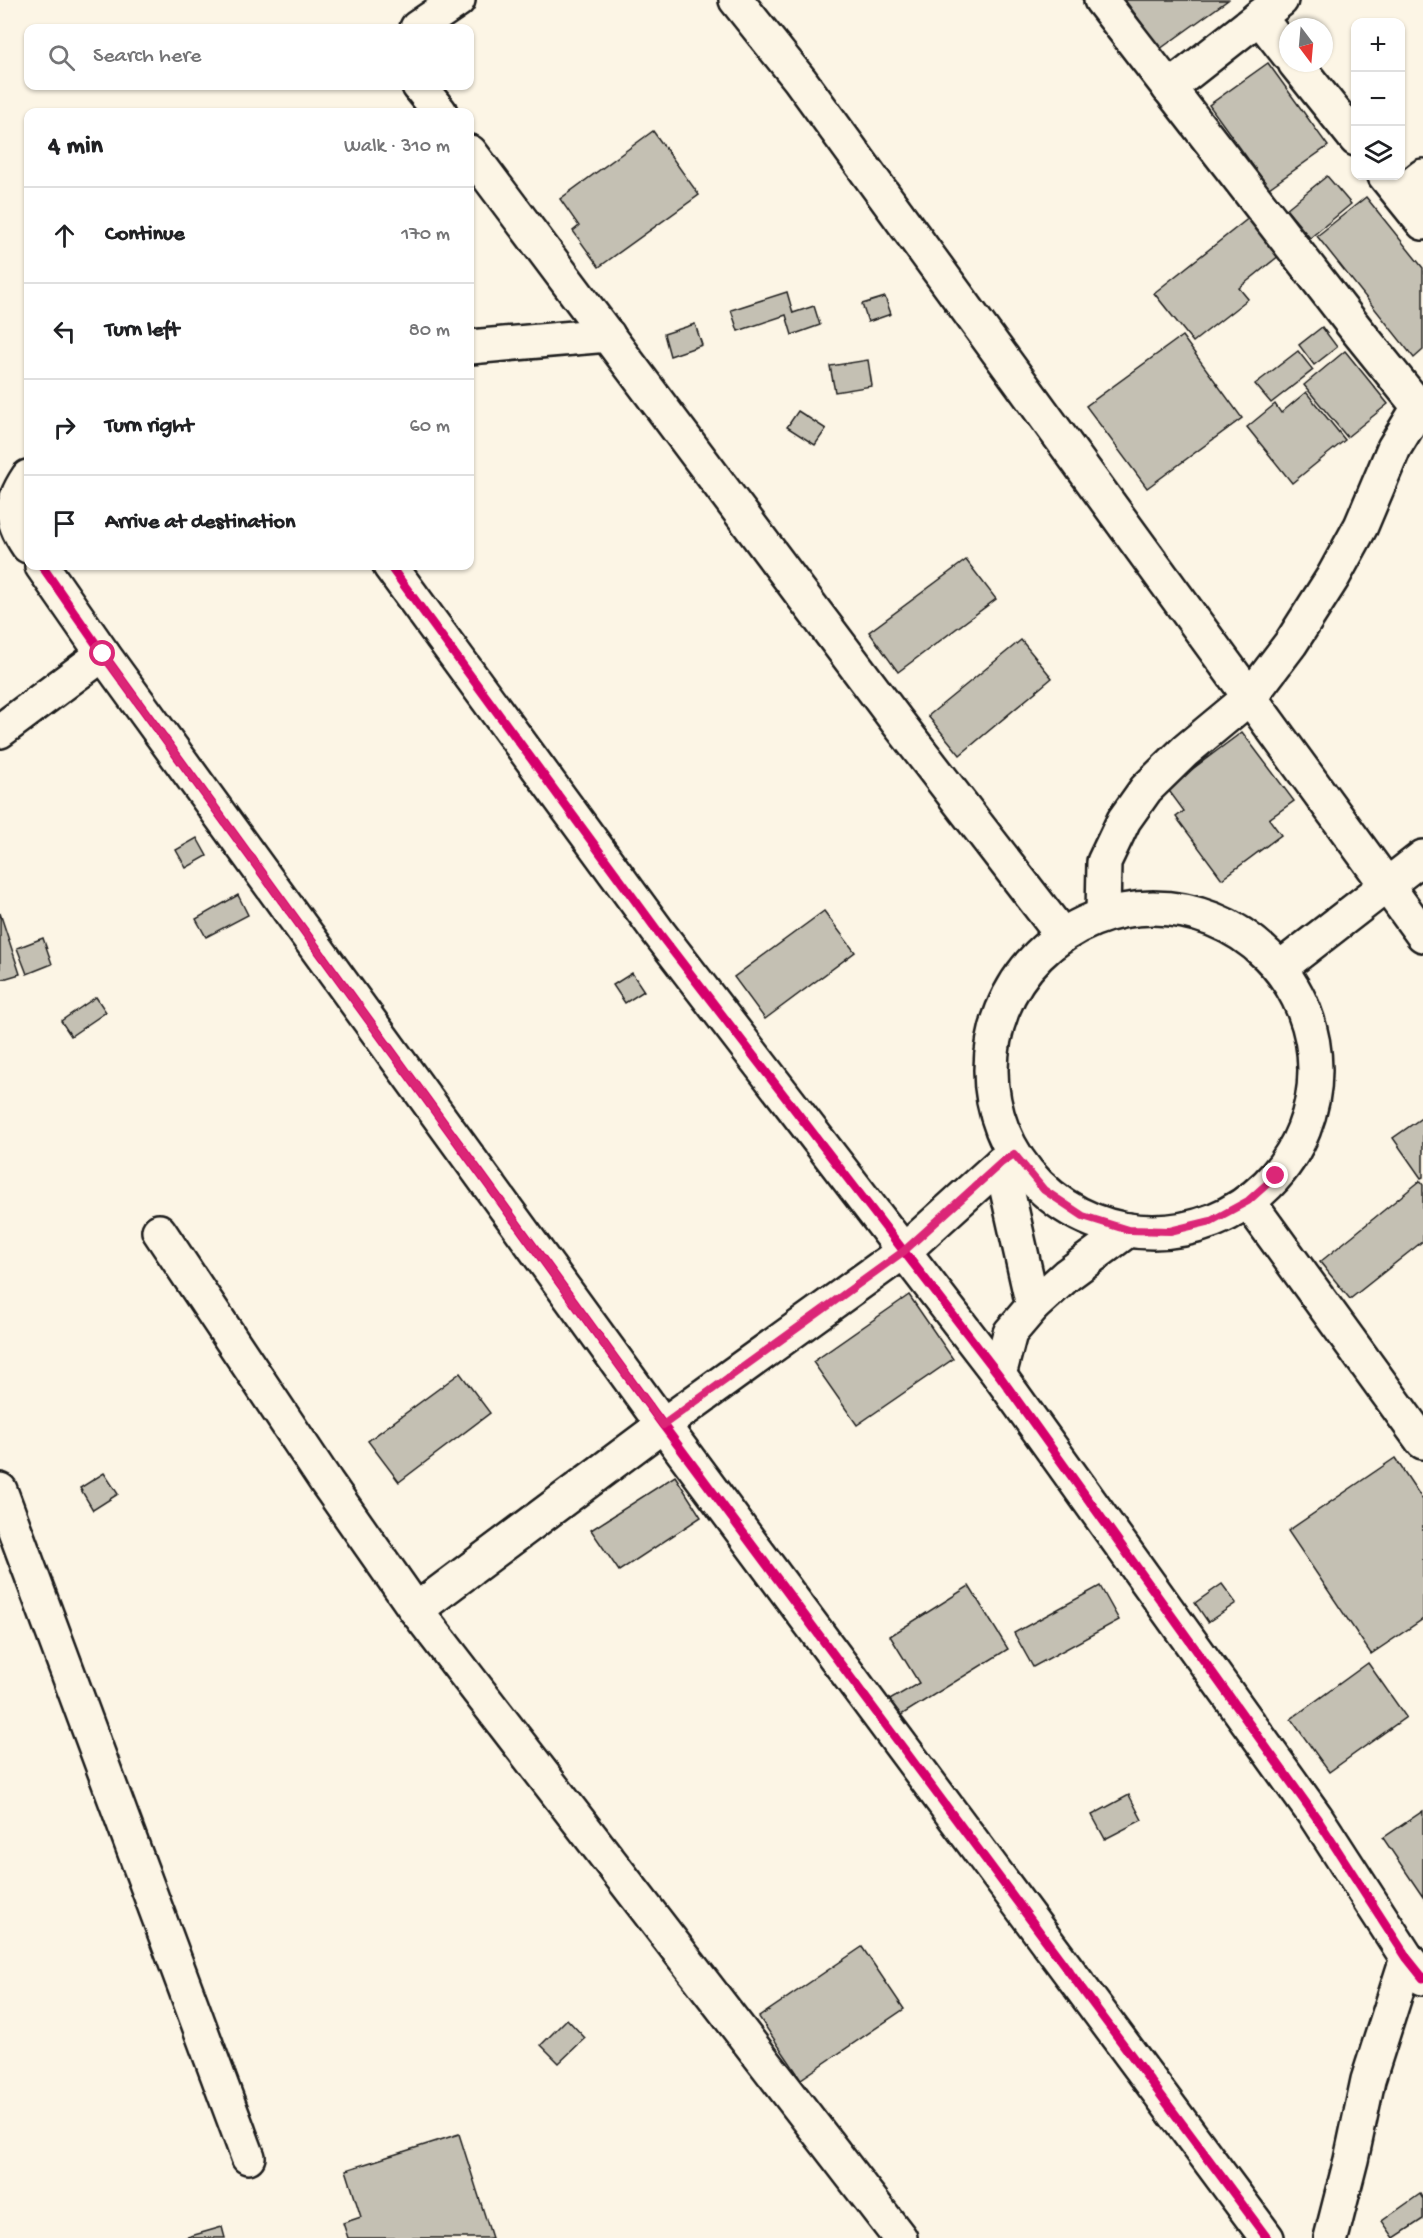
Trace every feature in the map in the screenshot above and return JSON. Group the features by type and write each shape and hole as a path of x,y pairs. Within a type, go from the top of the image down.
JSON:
{"street":[{"path":"423,24 458,0"},
{"path":"736,0 800,80 1423,935"},
{"path":"1101,0 1356,329 1422,408 1394,448 1361,526 1333,577 1291,643 1250,697 1185,751 1146,789 1124,820 1104,862 1103,915"},
{"path":"1170,88 1270,9 1279,32"},
{"path":"1302,72 1351,133"},
{"path":"422,90 437,108"},
{"path":"474,157 898,724 1062,935"},
{"path":"1402,182 1423,223"},
{"path":"474,346 608,335"},
{"path":"24,483 18,493 13,516 24,538"},
{"path":"45,570 103,654 663,1425 1267,2238"},
{"path":"393,570 659,933 999,1375 1316,1817 1415,1968 1368,2080 1352,2160 1331,2238"},
{"path":"0,731 103,654"},
{"path":"1280,968 1423,857"},
{"path":"1008,1159 1044,1190 1083,1216 1128,1230 1170,1231 1211,1221 1248,1201 1276,1176 1297,1144 1311,1109 1316,1072 1313,1035 1300,999 1280,968 1245,935 1200,914 1151,907 1103,915 1062,935 1031,962 1007,996 994,1035 990,1076 997,1117 1008,1159 1033,1306"},
{"path":"416,1610 663,1425 904,1251 1008,1159"},
{"path":"1248,1201 1423,1442"},
{"path":"999,1375 1010,1333 1033,1306 1067,1275 1128,1230"},
{"path":"159,1232 327,1483 416,1610 900,2238"},
{"path":"0,1490 248,2157"}],"building":[{"path":"1125,0 1228,0 1160,49"},
{"path":"1268,63 1328,146 1269,188 1209,105"},
{"path":"653,131 699,195 599,267 573,231 579,226 560,199"},
{"path":"1327,176 1351,204 1310,238 1286,209"},
{"path":"1366,197 1423,268 1423,350 1414,358 1317,236"},
{"path":"1250,217 1280,255 1239,288 1248,299 1193,342 1154,293"},
{"path":"787,292 793,313 814,306 820,325 792,335 786,315 738,331 731,310"},
{"path":"885,297 891,314 868,322 862,304"},
{"path":"695,324 702,345 670,356 664,334"},
{"path":"1322,327 1337,347 1314,365 1299,345"},
{"path":"1182,336 1242,418 1147,488 1086,406"},
{"path":"1298,351 1313,370 1271,403 1255,384"},
{"path":"1345,351 1388,404 1347,437 1304,385"},
{"path":"868,360 872,386 835,392 830,366"},
{"path":"1306,392 1345,440 1292,483 1247,427 1275,404 1281,413"},
{"path":"798,411 826,429 815,445 787,427"},
{"path":"966,560 996,599 898,672 869,632"},
{"path":"1021,640 1052,678 960,755 928,716"},
{"path":"1242,732 1294,801 1269,819 1281,835 1222,879 1176,817 1184,811 1167,788"},
{"path":"197,838 207,856 186,868 176,850"},
{"path":"238,895 248,915 206,937 196,919"},
{"path":"824,911 855,952 765,1019 734,977"},
{"path":"0,913 20,974 0,980"},
{"path":"43,938 52,964 27,974 17,948"},
{"path":"632,973 644,991 625,1003 613,985"},
{"path":"96,997 106,1012 71,1036 61,1021"},
{"path":"1423,1117 1423,1177 1421,1178 1393,1138"},
{"path":"1420,1181 1423,1185 1423,1241 1350,1299 1320,1262"},
{"path":"909,1295 953,1359 857,1425 813,1362"},
{"path":"460,1373 490,1413 399,1482 368,1441"},
{"path":"1395,1458 1423,1500 1423,1619 1371,1654 1288,1531"},
{"path":"104,1473 118,1494 93,1510 80,1488"},
{"path":"675,1476 701,1517 619,1571 591,1530"},
{"path":"1222,1584 1236,1603 1208,1622 1195,1603"},
{"path":"969,1586 1008,1649 898,1717 888,1701 919,1683 890,1636"},
{"path":"1100,1586 1119,1620 1033,1667 1014,1633"},
{"path":"1368,1663 1406,1717 1329,1772 1291,1719"},
{"path":"1129,1795 1142,1820 1105,1839 1092,1815"},
{"path":"1423,1811 1423,1897 1383,1838"},
{"path":"862,1947 904,2009 801,2079 759,2017"},
{"path":"567,2019 585,2038 559,2063 541,2045"},
{"path":"459,2134 492,2238 348,2238 343,2223 361,2217 346,2170"},
{"path":"1420,2194 1423,2199 1423,2219 1394,2238 1382,2221"},
{"path":"222,2227 225,2238 184,2238"}],"cycle path":[{"path":"45,570 103,654 663,1425 1267,2238"},
{"path":"393,570 659,933 999,1375 1316,1817 1407,1958 1423,1978"}],"route":[{"path":"103,654 663,1425 904,1251 1001,1163 1014,1154 1044,1190 1083,1216 1128,1230 1170,1231 1211,1221 1248,1201 1276,1176"}]}
